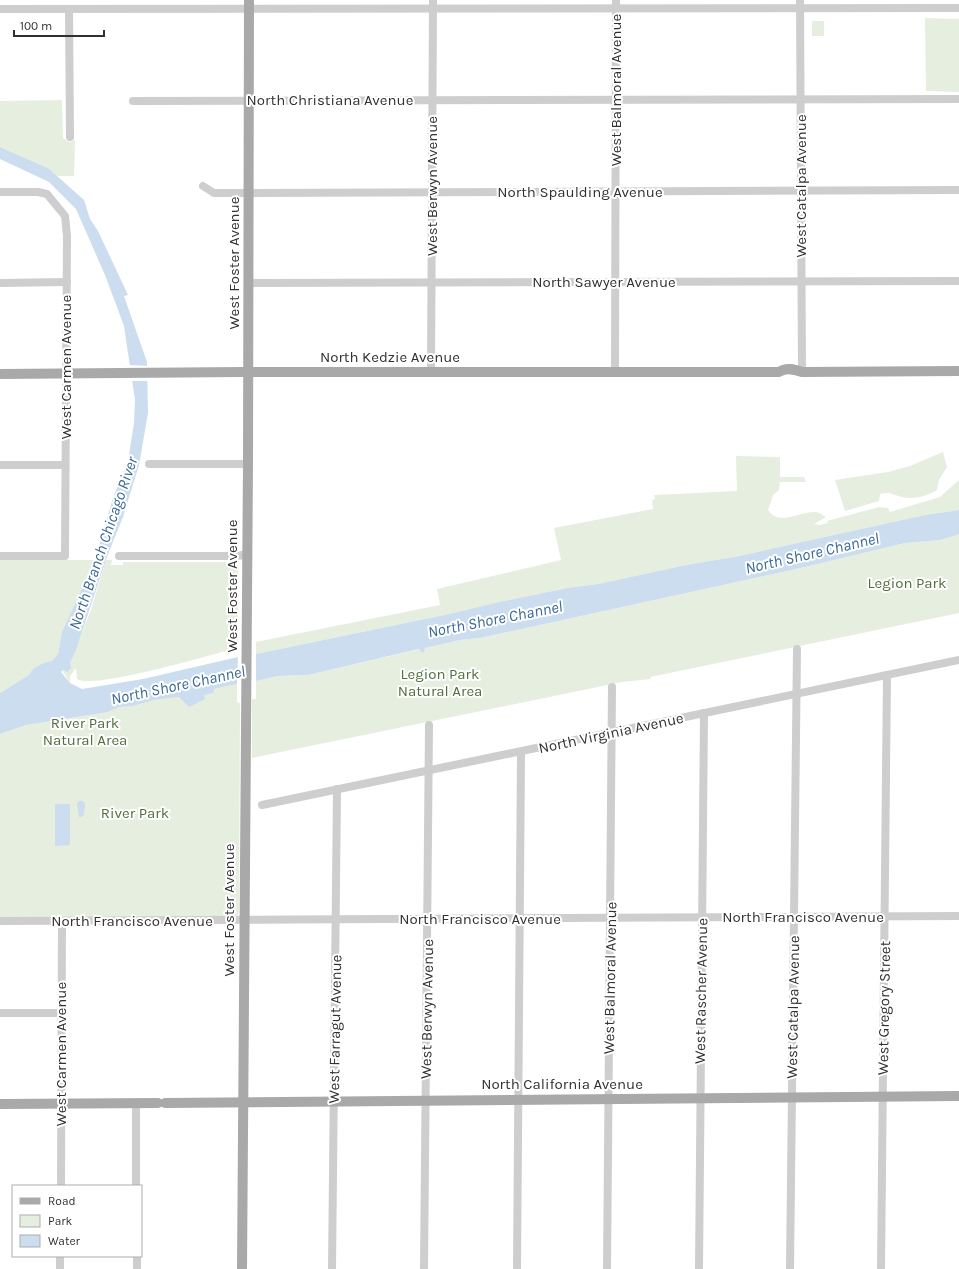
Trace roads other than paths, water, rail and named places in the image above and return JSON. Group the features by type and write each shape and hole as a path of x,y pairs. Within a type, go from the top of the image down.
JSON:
{"main road":[{"name":"West Foster Avenue","path":"242,1269 249,372 249,5"},
{"name":"North Kedzie Avenue","path":"0,374 249,372 779,372 783,375 793,376 802,372 959,372"},
{"name":"North California Avenue","path":"0,1104 959,1096"}],"street":[{"name":"West Berwyn Avenue","path":"431,372 433,0"},
{"path":"0,9 249,5 433,9 616,4 800,4 959,8"},
{"name":"West Balmoral Avenue","path":"615,372 616,4"},
{"name":"West Catalpa Avenue","path":"800,4 802,372"},
{"path":"69,9 70,137"},
{"name":"North Christiana Avenue","path":"133,101 959,99"},
{"name":"North Spaulding Avenue","path":"203,186 214,193 959,190"},
{"name":"West Carmen Avenue","path":"0,192 38,192 46,194 62,210 65,216 67,236 65,556 0,556"},
{"name":"North Sawyer Avenue","path":"249,283 959,281"},
{"path":"0,283 66,282"},
{"path":"149,464 248,464"},
{"path":"0,465 65,465"},
{"path":"119,556 238,556 247,554"},
{"name":"West Catalpa Avenue","path":"790,1269 797,649"},
{"name":"North Virginia Avenue","path":"262,805 429,769 521,752 959,660"},
{"name":"West Gregory Street","path":"881,1269 887,675"},
{"name":"West Balmoral Avenue","path":"607,1269 612,686"},
{"name":"West Rascher Avenue","path":"699,1269 704,713"},
{"name":"West Berwyn Avenue","path":"424,1269 430,725"},
{"path":"517,1269 521,752"},
{"name":"West Farragut Avenue","path":"332,1269 337,789"},
{"name":"North Francisco Avenue","path":"0,922 959,916"},
{"name":"West Carmen Avenue","path":"61,1185 62,921"},
{"path":"0,1013 61,1013"},
{"path":"136,1103 136,1185"},
{"path":"60,1257 60,1269"},
{"path":"137,1257 137,1269"}],"water":[{"path":"0,147 48,168 84,200 90,219 98,231 128,295 124,296 147,362 148,413 139,465 123,517 108,554 76,650 70,663 71,668 68,672 63,670 61,672 70,683 82,689 143,679 238,657 238,663 256,659 256,654 567,588 598,584 686,565 734,557 925,515 959,510 959,534 940,540 905,543 805,567 480,638 460,640 425,648 424,652 422,653 419,649 308,675 278,676 256,681 256,676 237,680 237,684 214,689 213,693 204,695 205,699 189,707 179,697 154,700 133,706 119,707 108,712 26,725 0,734 0,693 29,675 39,665 52,661 58,654 62,632 95,560 113,498 128,461 134,423 135,400 124,326 105,275 76,209 49,182 0,159"},
{"path":"79,801 83,801 85,804 84,815 81,817 79,817 77,804"},
{"path":"55,804 70,804 70,845 55,846"}],"water label":[{"name":"North Branch Chicago River","path":"103,543"},
{"name":"North Shore Channel","path":"812,553"},
{"name":"North Shore Channel","path":"495,619"},
{"name":"North Shore Channel","path":"178,685"}],"park label":[{"name":"Legion Park","path":"907,583"},
{"name":"Legion Park Natural Area","path":"440,682"},
{"name":"River Park Natural Area","path":"85,732"},
{"name":"River Park","path":"135,813"}]}
